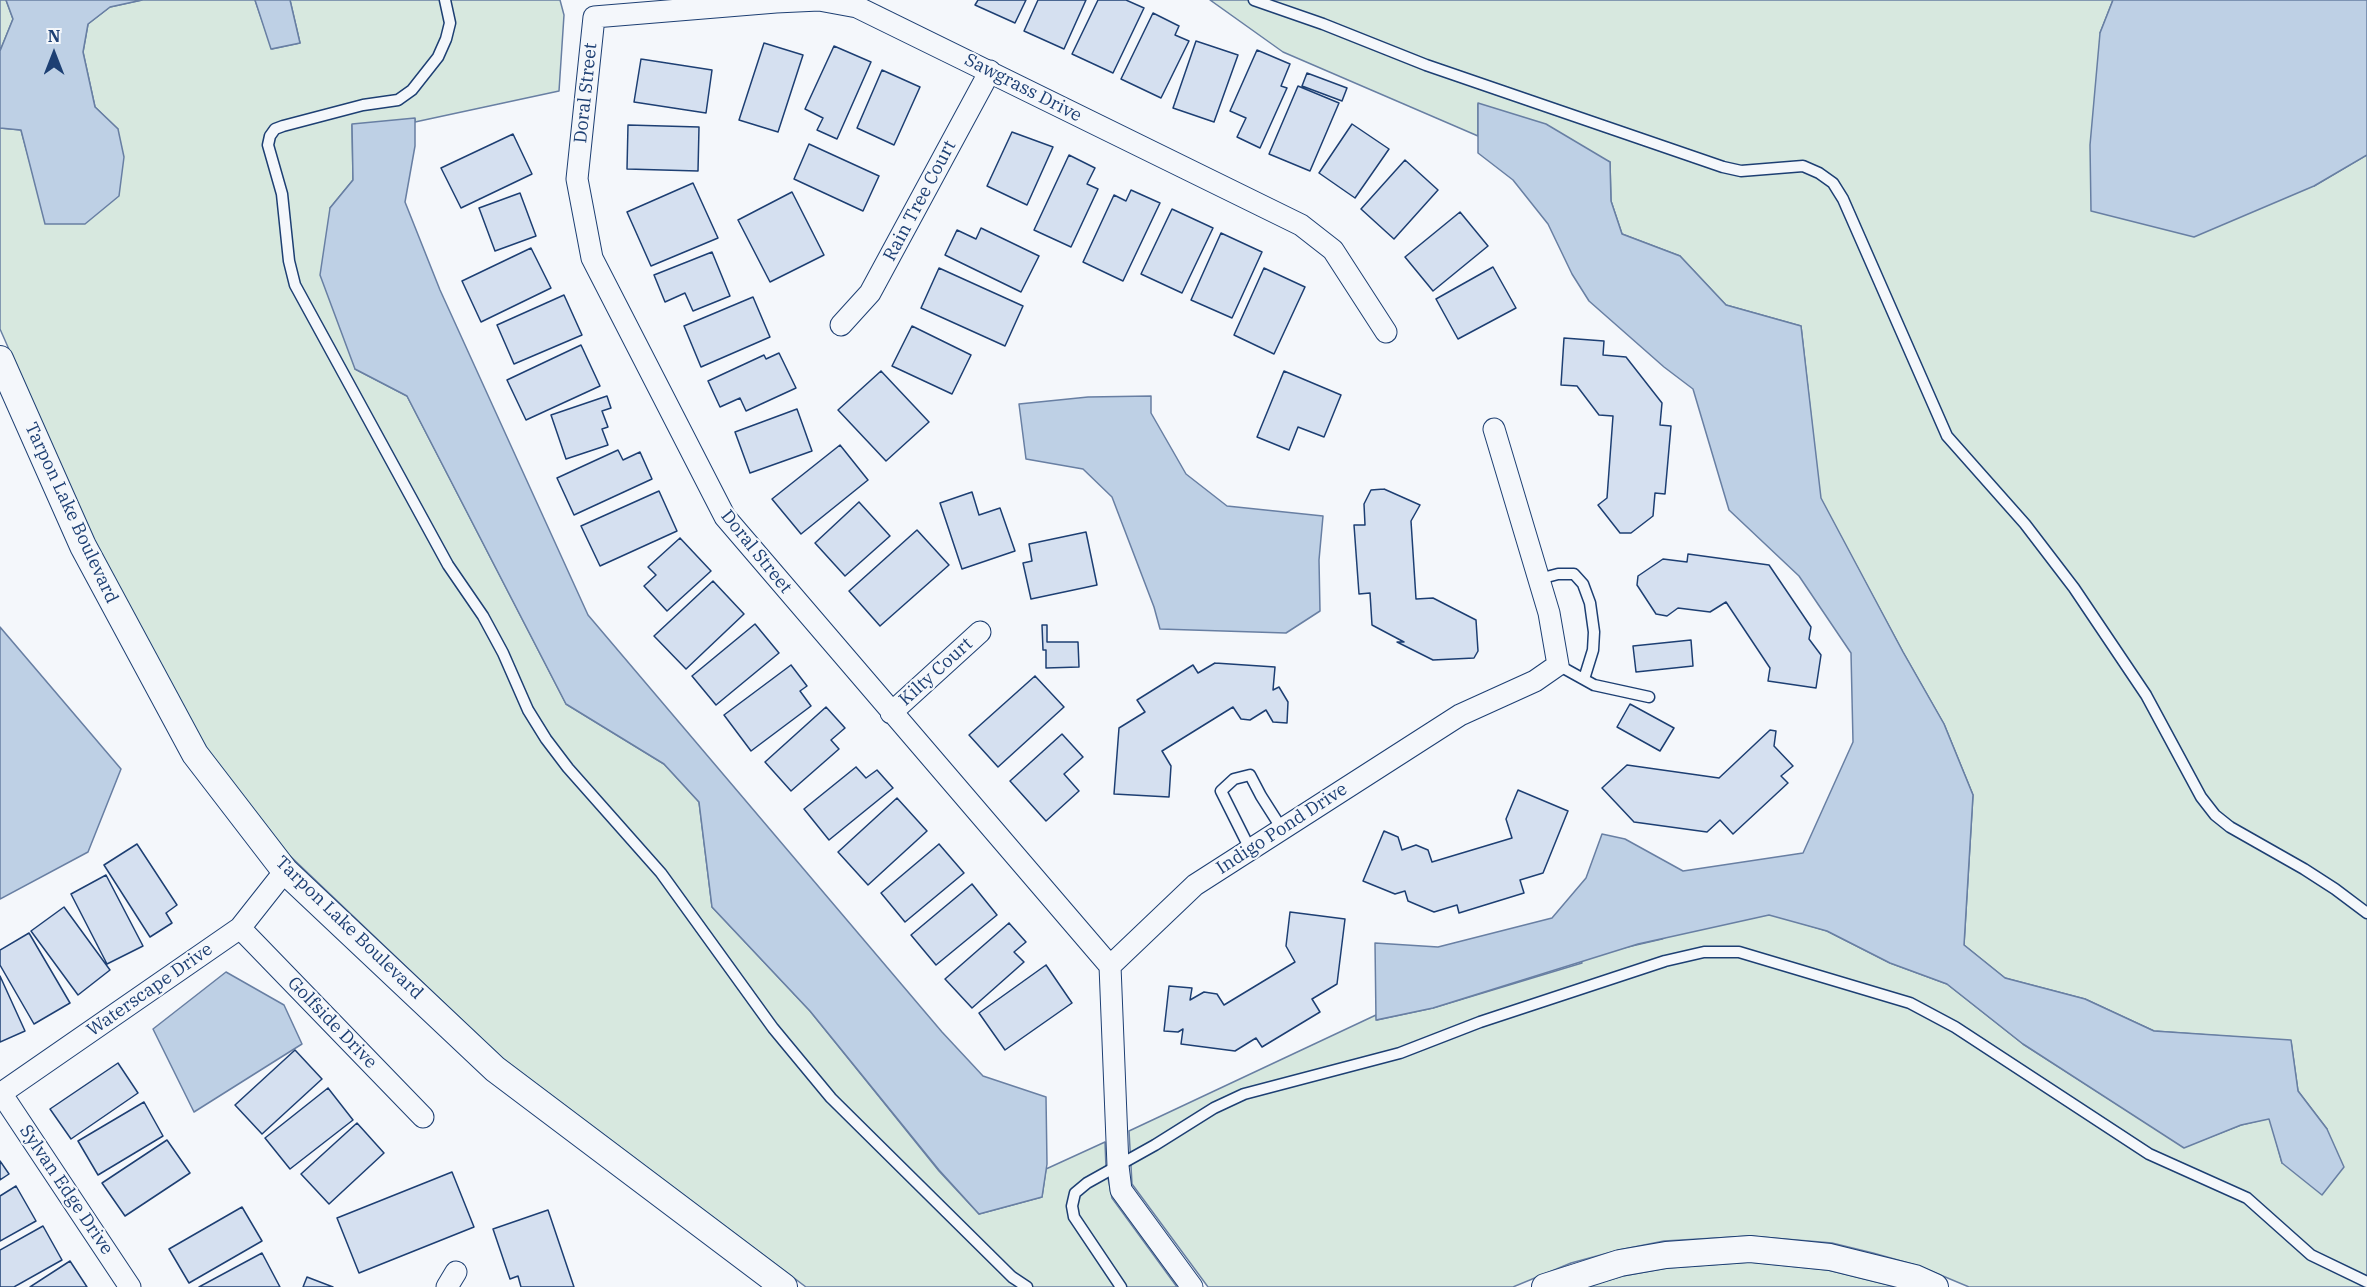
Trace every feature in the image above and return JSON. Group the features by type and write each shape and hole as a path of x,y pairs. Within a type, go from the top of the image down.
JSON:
{"street":[{"name":"Sawgrass Drive","path":"594,17 819,0 857,7 1301,225 1333,250 1386,332"},
{"name":"Doral Street","path":"594,17 578,179 592,258 725,517 1110,966"},
{"name":"Rain Tree Court","path":"841,325 870,293 990,71"},
{"name":"Tarpon Lake Boulevard","path":"0,359 83,546 195,754 285,871 495,1069 784,1287"},
{"path":"1494,429 1550,613 1558,665"},
{"name":"Kilty Court","path":"891,713 980,632"},
{"name":"Indigo Pond Drive","path":"1110,966 1195,885 1460,715 1535,681 1558,665"},
{"name":"Waterscape Drive","path":"1,1094 240,928 285,871"},
{"name":"Golfside Drive","path":"240,928 423,1117"},
{"path":"1110,966 1118,1166 1121,1190 1192,1287"},
{"name":"Sylvan Edge Drive","path":"1,1094 130,1287"},
{"path":"1545,1287 1574,1276 1632,1261 1702,1251 1750,1249 1830,1257 1915,1278 1935,1287"}],"lane":[{"path":"445,0 450,23 446,39 425,76 412,90 398,100 363,105 283,126 275,129 270,136 268,146 282,194 288,252 295,285 448,565 483,616 503,653 528,710 568,768 661,873 773,1028 831,1098 995,1261 1026,1287"},
{"path":"1254,0 1323,24 1426,66 1723,167 1741,171 1803,166 1833,183 1843,199 1947,436 2025,524 2074,588 2146,695 2201,797 2215,815 2230,827 2304,869 2367,913"},
{"path":"1539,579 1558,574 1574,574 1583,584 1590,603 1594,632 1593,650 1584,679"},
{"path":"1558,665 1594,685 1648,697"},
{"path":"1250,849 1221,791 1234,779 1250,775 1282,829"},
{"path":"1121,1287 1074,1217 1072,1206 1075,1193 1087,1183 1214,1108 1244,1094 1400,1053 1480,1022 1665,961 1704,952 1739,952 1894,997 1919,1008 1955,1028 2149,1154 2247,1198 2298,1246 2311,1255 2367,1282"}],"shaded area":[{"path":"0,0 6,0 13,19 0,51"},
{"path":"142,0 255,0 272,49 300,43 290,0 560,0 564,15 559,91 415,122 415,119 352,125 353,180 330,208 355,369 407,396 566,704 664,764 699,802 712,907 810,1011 939,1171 979,1214 1042,1197 1046,1169 1105,1142 1106,1168 1112,1198 1177,1287 806,1287 502,1058 289,855 204,746 93,540 0,329 0,128 21,130 33,174 118,129 95,107 83,52 88,24 110,7"},
{"path":"1210,0 2113,0 2100,33 2314,186 2367,155 2367,1287 1969,1287 1919,1266 1832,1243 1750,1236 1664,1241 1619,1250 1571,1263 1513,1287 1208,1287 1132,1184 1129,1131 1376,1015 1377,1020 1433,1008 1582,963 1580,958 1662,939 1735,903 1827,931 1890,963 1947,984 2023,1044 2184,1147 2241,1125 2270,1118 2282,1163 2327,1129 2298,1091 2291,1041 2154,1031 2085,999 2005,978 1964,945 1973,795 1944,724 1820,498 1801,326 1726,305 1680,256 1622,234 1611,201 1610,162 1478,104 1478,136 1283,52"},
{"path":"1750,1262 1828,1270 1897,1287 1585,1287 1623,1276 1667,1268"}],"water":[{"path":"6,0 142,0 110,7 88,24 83,52 95,107 118,129 124,157 119,196 85,224 45,224 21,130 0,128 0,51 13,19"},
{"path":"255,0 290,0 300,43 271,49"},
{"path":"2113,0 2367,0 2367,155 2314,186 2194,237 2091,211 2090,145 2100,33"},
{"path":"1478,103 1546,124 1610,162 1611,201 1622,234 1680,256 1726,305 1801,326 1821,498 1944,724 1973,795 1964,945 2005,978 2085,999 2154,1031 2291,1040 2298,1091 2327,1129 2344,1167 2322,1195 2282,1163 2269,1119 2241,1125 2184,1148 2023,1044 1947,984 1890,963 1827,931 1769,915 1638,944 1433,1008 1376,1020 1375,943 1438,947 1552,918 1586,878 1602,834 1625,839 1683,871 1803,853 1853,742 1851,653 1799,576 1729,510 1693,389 1664,367 1589,301 1572,274 1548,224 1513,180 1478,153"},
{"path":"415,118 415,146 405,202 440,290 588,615 942,1032 983,1076 1046,1097 1047,1164 1042,1197 979,1214 939,1170 810,1011 712,907 699,802 664,764 566,704 407,396 355,369 320,275 330,208 353,180 352,124"},
{"path":"1151,396 1151,413 1186,474 1227,506 1323,516 1319,560 1320,611 1286,633 1160,629 1154,607 1112,497 1083,469 1026,459 1019,404 1088,397"},
{"path":"0,627 121,769 88,852 0,899"},
{"path":"226,972 284,1005 302,1044 194,1112 153,1029"}],"building":[{"path":"978,0 1026,0 1015,23 975,5"},
{"path":"1038,0 1086,0 1064,49 1024,31"},
{"path":"1098,0 1126,0 1144,8 1113,73 1072,54"},
{"path":"1153,13 1179,26 1175,35 1189,41 1161,98 1121,79"},
{"path":"1196,41 1238,55 1214,122 1173,108"},
{"path":"764,43 803,55 778,132 739,120"},
{"path":"834,46 871,62 837,139 817,130 823,118 805,109"},
{"path":"1257,50 1290,64 1281,86 1287,88 1260,148 1237,137 1246,118 1230,111"},
{"path":"641,59 712,70 706,113 634,102"},
{"path":"882,70 920,87 894,145 857,128"},
{"path":"1307,73 1347,88 1342,101 1302,86"},
{"path":"1298,86 1339,103 1310,171 1269,154"},
{"path":"1352,124 1389,149 1355,198 1319,173"},
{"path":"628,125 699,127 698,171 627,169"},
{"path":"1012,132 1053,147 1027,205 987,186"},
{"path":"513,134 532,174 461,208 441,168"},
{"path":"809,144 879,176 863,211 794,179"},
{"path":"1069,155 1095,168 1087,184 1098,189 1071,247 1034,230"},
{"path":"1405,160 1438,190 1394,239 1361,209"},
{"path":"693,183 718,238 651,266 627,212"},
{"path":"1131,190 1160,203 1123,281 1083,262 1114,195 1126,201"},
{"path":"792,192 824,255 770,282 738,220"},
{"path":"520,193 536,236 495,251 479,208"},
{"path":"1172,209 1213,228 1182,293 1141,274"},
{"path":"1460,212 1488,246 1433,291 1405,257"},
{"path":"981,228 1039,256 1021,292 945,255 957,230 976,239"},
{"path":"1221,233 1262,252 1232,318 1191,300"},
{"path":"531,248 551,288 481,322 462,281"},
{"path":"712,252 730,296 693,311 685,293 665,302 654,275"},
{"path":"1493,267 1516,308 1458,339 1436,299"},
{"path":"939,268 1023,306 1005,346 921,308"},
{"path":"1264,268 1305,287 1274,354 1234,335"},
{"path":"564,295 582,335 514,364 497,325"},
{"path":"753,297 770,337 701,367 684,326"},
{"path":"912,326 971,355 952,394 892,366"},
{"path":"1564,338 1604,341 1603,355 1626,357 1662,403 1660,425 1671,426 1665,494 1655,493 1653,516 1631,533 1620,533 1598,505 1607,498 1613,416 1599,415 1577,386 1561,385"},
{"path":"581,345 600,386 526,420 507,380"},
{"path":"779,353 796,388 746,411 740,398 720,407 708,381 764,355 766,359"},
{"path":"881,371 929,422 886,461 838,410"},
{"path":"1284,371 1341,395 1324,437 1298,427 1289,450 1257,437"},
{"path":"607,396 611,408 602,411 608,427 602,429 608,445 566,459 551,415"},
{"path":"797,409 812,451 750,473 735,432"},
{"path":"840,445 868,480 801,534 772,499"},
{"path":"618,450 623,460 640,452 652,479 574,515 557,478"},
{"path":"1384,489 1420,505 1411,521 1416,599 1433,598 1476,620 1478,651 1474,658 1433,660 1397,642 1404,642 1372,625 1370,593 1359,594 1354,525 1365,525 1364,504 1371,490"},
{"path":"659,491 677,531 600,566 581,526"},
{"path":"972,492 979,515 1000,508 1015,551 962,569 940,503"},
{"path":"859,502 890,536 845,576 815,543"},
{"path":"917,530 949,565 880,626 849,591"},
{"path":"1086,532 1097,585 1031,599 1023,563 1032,561 1029,544"},
{"path":"680,538 711,571 667,611 644,586 656,575 648,567"},
{"path":"1688,554 1769,565 1811,627 1809,639 1821,655 1816,688 1768,681 1770,668 1726,602 1710,612 1678,608 1667,616 1656,614 1637,585 1638,576 1663,559 1687,562"},
{"path":"713,581 744,614 686,669 654,636"},
{"path":"755,624 779,653 716,705 692,676"},
{"path":"1042,625 1047,625 1047,642 1078,642 1079,667 1046,668"},
{"path":"1691,640 1693,666 1636,672 1633,646"},
{"path":"1215,663 1275,667 1273,690 1279,687 1288,702 1287,723 1273,722 1266,710 1250,720 1241,719 1233,707 1162,751 1171,766 1169,797 1114,794 1119,728 1145,712 1137,700 1193,665 1198,673"},
{"path":"791,665 807,686 800,691 811,706 751,751 724,715"},
{"path":"1035,676 1064,707 998,767 969,735"},
{"path":"1630,704 1674,728 1660,751 1617,727"},
{"path":"826,707 845,728 831,740 839,749 791,791 765,762"},
{"path":"1770,730 1776,731 1774,746 1793,766 1781,776 1788,783 1733,834 1720,820 1707,832 1634,822 1602,788 1627,765 1719,778"},
{"path":"1062,734 1083,757 1064,774 1079,791 1046,821 1010,781"},
{"path":"856,767 866,778 877,770 893,788 829,840 804,809"},
{"path":"1518,790 1568,811 1543,873 1520,880 1524,893 1459,913 1457,905 1434,912 1408,901 1405,891 1395,894 1363,881 1384,831 1398,837 1402,850 1416,845 1428,850 1432,862 1512,838 1506,819"},
{"path":"897,798 927,831 868,885 838,852"},
{"path":"137,844 177,905 166,913 172,923 150,937 104,865"},
{"path":"939,844 964,873 905,922 881,893"},
{"path":"106,875 143,946 107,964 71,894"},
{"path":"972,884 997,915 936,965 911,935"},
{"path":"64,907 110,970 78,995 31,931"},
{"path":"1290,912 1345,919 1337,984 1312,999 1320,1012 1262,1047 1256,1038 1235,1051 1181,1044 1183,1029 1178,1032 1164,1031 1169,986 1192,988 1190,1000 1204,992 1217,994 1224,1005 1295,962 1286,946"},
{"path":"1009,923 1026,942 1014,952 1024,962 972,1008 945,979"},
{"path":"29,933 70,1003 34,1024 0,965 0,950"},
{"path":"1046,965 1072,1003 1005,1050 979,1013"},
{"path":"0,976 25,1031 0,1042"},
{"path":"295,1050 322,1079 262,1134 235,1105"},
{"path":"118,1063 138,1093 71,1139 50,1109"},
{"path":"328,1088 353,1120 290,1169 265,1138"},
{"path":"144,1102 163,1136 98,1175 78,1141"},
{"path":"357,1123 384,1153 329,1204 301,1174"},
{"path":"167,1140 190,1173 125,1216 102,1183"},
{"path":"0,1161 9,1174 0,1180"},
{"path":"452,1172 474,1227 359,1273 337,1218"},
{"path":"16,1186 36,1221 0,1241 0,1196"},
{"path":"242,1207 262,1241 189,1283 169,1249"},
{"path":"548,1210 574,1287 521,1287 518,1276 510,1279 493,1229"},
{"path":"43,1226 62,1260 14,1287 0,1287 0,1250"},
{"path":"262,1253 280,1287 199,1287"},
{"path":"70,1261 87,1287 30,1287"},
{"path":"307,1277 333,1287 303,1287"}]}
